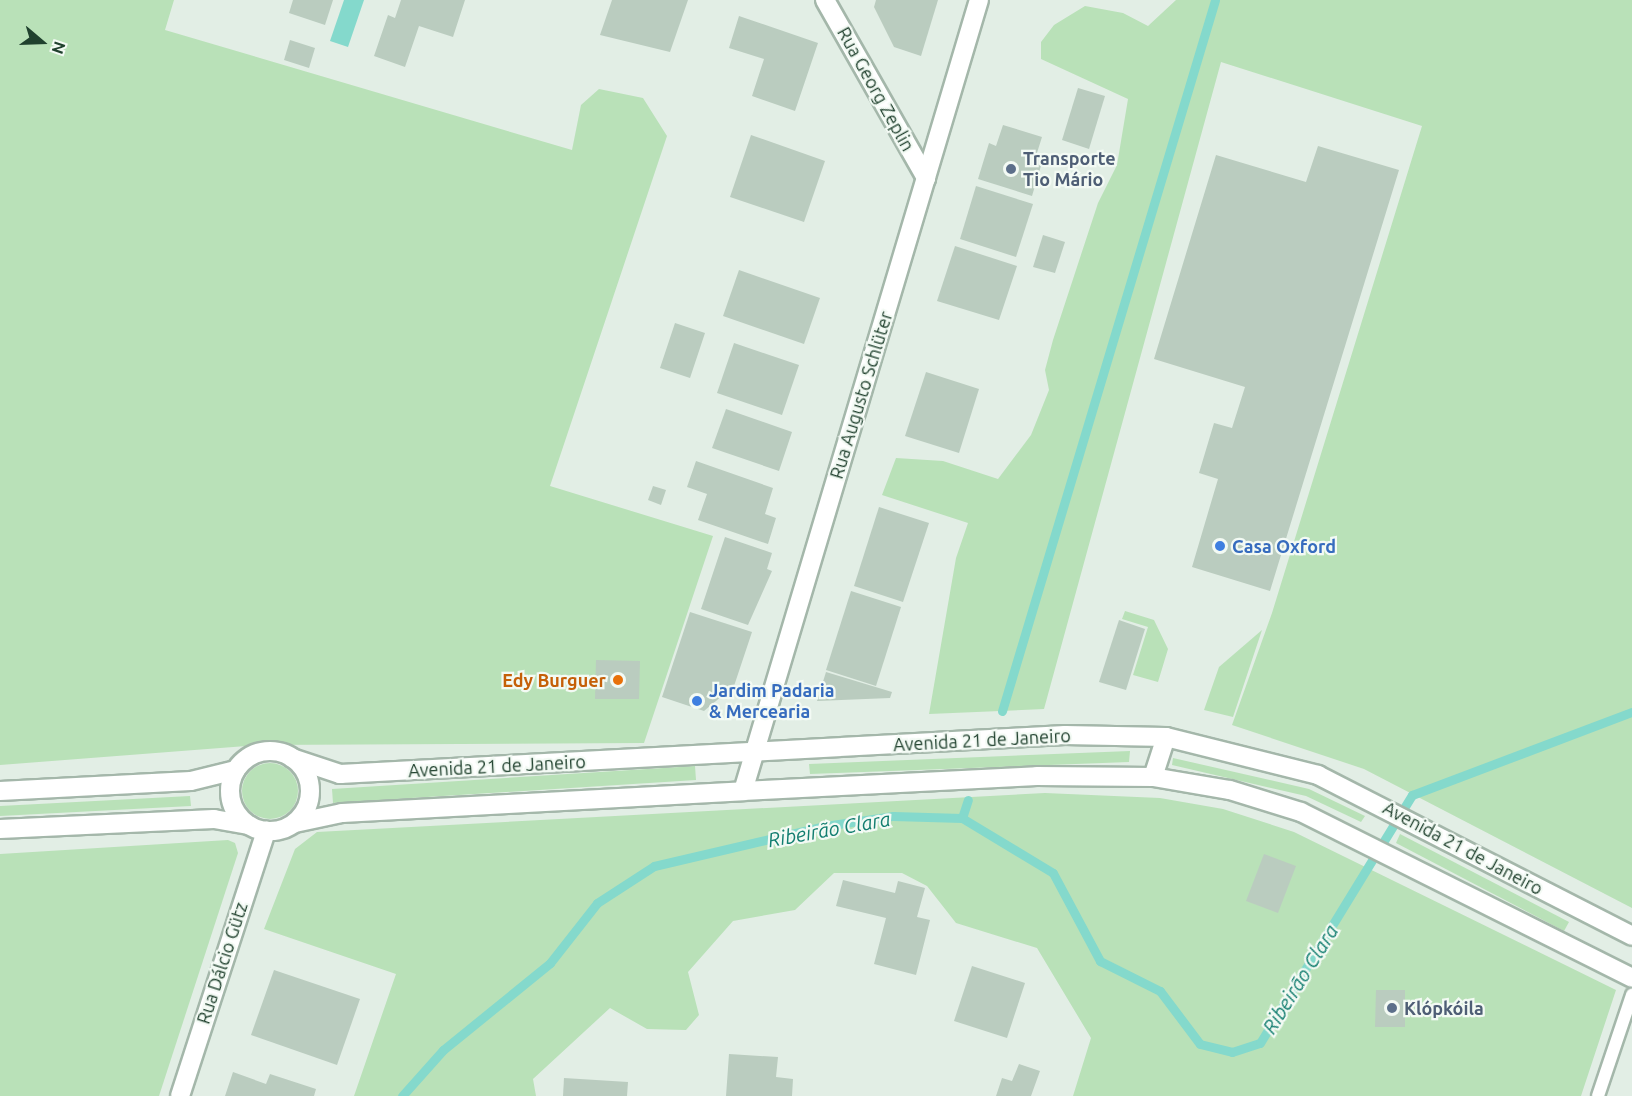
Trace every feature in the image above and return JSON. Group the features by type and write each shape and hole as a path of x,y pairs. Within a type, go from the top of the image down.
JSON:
{"main road":[{"name":"Rua Georg Zeplin","path":"825,0 926,178"},
{"name":"Rua Augusto Schlüter","path":"743,790 980,0"},
{"name":"Avenida 21 de Janeiro","path":"292,758 340,774 1065,735 1166,737 1280,762 1379,803 1632,936"},
{"path":"1153,777 1166,737"},
{"path":"0,791 191,781 236,770 268,751 292,758 310,790 303,814 295,823"},
{"path":"236,770 230,795 258,828"},
{"path":"0,829 214,819 258,828 342,813 743,790 1037,776 1153,777 1267,801 1359,838 1632,978"},
{"name":"Rua Dálcio Gütz","path":"180,1096 258,828"}],"lane":[{"path":"1598,1096 1632,994"}],"green space":[{"path":"0,0 174,0 165,30 572,150 581,105 599,89 643,98 667,136 550,486 713,536 644,743 260,745 0,765"},
{"path":"1176,0 1632,0 1632,908 1364,769 1232,725 1272,613 1422,126 1221,62 1044,709 929,714 956,558 968,523 882,495 896,458 943,461 998,479 1031,435 1049,390 1045,370 1053,340 1098,203 1117,165 1128,99 1041,59 1041,42 1054,25 1085,6 1123,13 1148,26"},
{"path":"1125,611 1154,620 1168,649 1158,682 1133,675 1148,627 1122,619"},
{"path":"1262,630 1233,717 1204,710 1219,667"},
{"path":"1130,751 1129,762 810,774 809,764"},
{"path":"1173,758 1309,789 1365,816 1361,822 1306,796 1172,765"},
{"path":"270,763 281,765 290,771 296,780 298,791 296,802 290,811 281,817 270,819 259,817 250,811 244,802 242,791 244,780 250,771 259,765"},
{"path":"695,766 696,780 333,803 332,789"},
{"path":"1045,793 1160,798 1223,809 1294,832 1616,990 1581,1096 1073,1096 1091,1038 1037,948 956,923 927,886 902,873 834,873 795,910 733,921 688,972 699,1015 686,1030 647,1029 610,1008 533,1079 536,1096 354,1096 396,974 264,929 295,849 317,832"},
{"path":"190,796 191,806 0,816 0,806"},
{"path":"1400,834 1569,922 1564,931 1396,843"},
{"path":"228,840 235,843 238,853 159,1096 0,1096 0,854"}],"water":[{"path":"344,0 364,0 348,47 330,41"}],"building":[{"path":"293,0 333,0 325,25 289,13"},
{"path":"401,0 465,0 453,37 419,26 405,67 374,56 388,15 395,18"},
{"path":"612,0 688,0 670,52 600,35"},
{"path":"876,0 938,0 921,56 894,47 874,7"},
{"path":"739,16 818,43 795,111 752,96 764,59 729,48"},
{"path":"290,40 315,48 309,68 284,60"},
{"path":"1078,88 1105,96 1089,149 1062,140"},
{"name":"Transporte Tio Mário","path":"1003,125 1042,137 1036,156 1043,159 1032,196 978,179 989,143 996,146"},
{"path":"751,135 825,161 804,222 730,197"},
{"path":"1318,146 1399,170 1270,591 1192,567 1218,479 1199,473 1214,423 1232,428 1245,387 1154,359 1216,155 1306,182"},
{"path":"976,186 1033,204 1016,257 960,239"},
{"path":"1043,235 1065,242 1055,273 1033,267"},
{"path":"955,246 1017,266 999,320 937,301"},
{"path":"739,270 820,298 804,344 723,316"},
{"path":"675,323 705,333 690,378 660,368"},
{"path":"734,343 799,365 782,415 717,393"},
{"path":"926,372 979,389 959,453 905,436"},
{"path":"726,409 792,432 779,471 712,448"},
{"path":"696,461 773,488 765,514 776,518 768,544 698,520 707,494 687,487"},
{"path":"653,486 666,490 661,505 648,500"},
{"path":"879,507 929,523 903,602 854,586"},
{"path":"725,537 772,553 767,569 772,571 748,625 701,609"},
{"path":"851,591 901,607 876,686 826,670"},
{"path":"690,612 752,632 734,686 704,711 662,697"},
{"path":"1119,620 1145,629 1126,690 1099,682"},
{"name":"Edy Burguer","path":"596,660 640,661 639,699 595,699"},
{"path":"826,672 892,692 890,698 817,701"},
{"path":"1264,854 1296,866 1278,913 1246,901"},
{"path":"843,880 895,893 898,881 925,888 917,917 930,920 916,975 874,964 886,918 836,906"},
{"path":"972,966 1025,983 1007,1038 954,1021"},
{"path":"274,970 360,999 337,1065 251,1035"},
{"path":"1376,990 1405,990 1405,1027 1375,1027"},
{"path":"729,1054 778,1057 776,1077 793,1079 792,1096 726,1096"},
{"path":"1019,1064 1040,1071 1031,1096 996,1096 1002,1078 1012,1081"},
{"path":"233,1072 266,1084 270,1074 316,1089 314,1096 225,1096"},
{"path":"564,1078 628,1082 627,1096 563,1096"}],"waterway":[{"path":"1002,711 1215,0"},
{"name":"Ribeirão Clara","path":"402,1096 443,1050 550,963 597,903 654,866 825,826 893,816 962,818 1053,873 1100,961 1160,991 1200,1044 1232,1052 1260,1043 1412,795 1632,712"},
{"path":"962,818 968,800"}],"place":[{"name":"Transporte Tio Mário","path":"1011,169"},
{"name":"Casa Oxford","path":"1220,546"},
{"name":"Edy Burguer","path":"618,680"},
{"name":"Jardim Padaria & Mercearia","path":"697,701"},
{"name":"Klópkóila","path":"1392,1008"}]}
